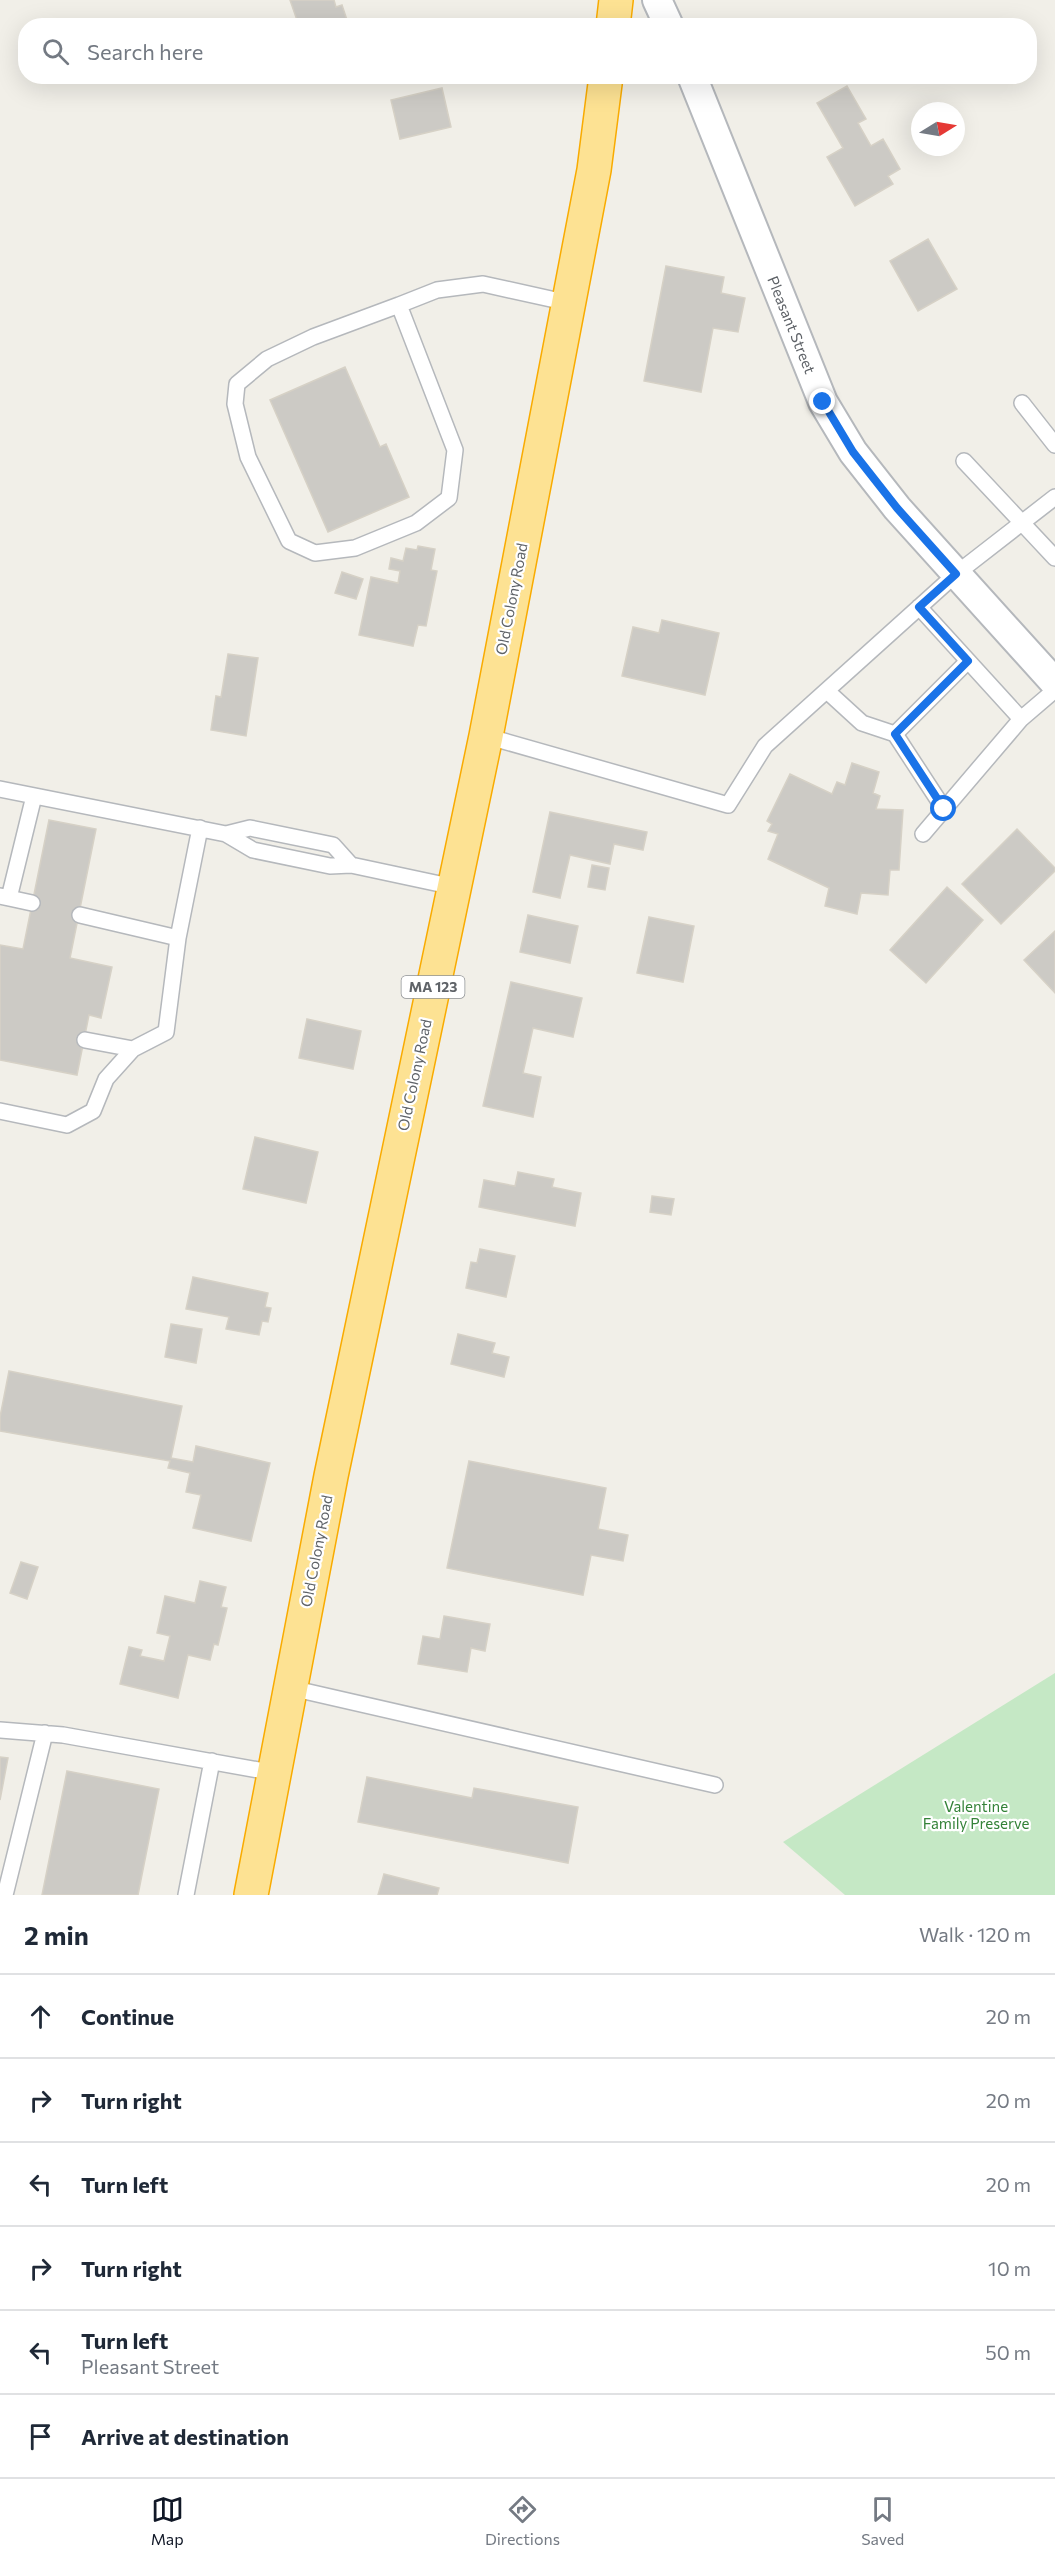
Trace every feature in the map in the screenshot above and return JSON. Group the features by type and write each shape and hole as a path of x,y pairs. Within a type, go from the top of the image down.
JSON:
{"highway":[{"path":"614,18 616,0"},
{"name":"Old Colony Road","path":"251,1895 336,1453 486,736 594,170 605,84"}],"street":[{"path":"657,0 665,18"},
{"name":"Pleasant Street","path":"695,84 823,402 859,460 897,508 1055,683"}],"lane":[{"path":"399,305 455,450 449,498 416,523 355,548 315,554 289,542 248,458 235,404 237,384 267,359 313,337 437,290 483,284 569,303"},
{"path":"1022,403 1055,446"},
{"path":"964,461 1055,558"},
{"path":"486,736 728,806 765,746 956,574 1055,497"},
{"path":"919,607 1021,719"},
{"path":"895,734 968,661"},
{"path":"923,834 1021,719 1055,690"},
{"path":"826,691 862,723 895,734 944,809"},
{"path":"0,789 226,834 253,850 330,866 351,865 454,886"},
{"path":"32,903 4,897 34,796"},
{"path":"0,1111 67,1125 93,1111 106,1079 134,1048 166,1032 178,938 200,828"},
{"path":"226,834 250,828 333,845 351,865"},
{"path":"81,915 178,938"},
{"path":"85,1040 134,1048"},
{"path":"291,1688 715,1785"},
{"path":"0,1730 45,1733 275,1773"},
{"path":"5,1895 45,1733"},
{"path":"186,1895 212,1761"}],"green space":[{"name":"Valentine Family Preserve","path":"1055,1673 1055,1895 845,1895 783,1842"}],"building":[{"path":"290,0 334,0 336,7 342,5 346,18 296,18"},
{"path":"847,86 866,119 858,123 871,146 883,139 900,169 888,176 893,184 855,206 827,157 843,148 817,103"},
{"path":"442,88 451,127 400,139 391,100"},
{"path":"928,239 957,289 918,311 890,261"},
{"path":"666,266 724,277 721,293 745,298 738,332 713,328 701,392 644,381"},
{"path":"345,367 380,447 386,444 409,497 328,532 270,400"},
{"path":"418,546 435,549 431,570 437,571 426,626 418,625 413,646 359,635 371,577 398,583 400,571 389,569 391,558 403,561 406,548 417,550"},
{"path":"342,572 363,579 356,599 335,593"},
{"path":"662,620 719,633 705,695 622,676 633,627 659,633"},
{"path":"228,654 258,658 246,736 211,730 216,696 221,697"},
{"path":"852,763 879,772 873,793 880,796 876,809 903,810 899,870 890,870 888,895 861,893 857,914 825,906 829,888 768,859 778,834 768,831 772,824 767,821 790,774 832,794 837,782 845,785"},
{"path":"550,812 647,832 643,850 614,844 610,864 570,855 560,898 533,892"},
{"path":"49,820 96,829 70,958 112,967 101,1018 89,1015 77,1075 0,1060 0,945 23,949"},
{"path":"1017,829 1055,868 1055,871 1001,924 962,884"},
{"path":"592,865 609,868 605,890 588,887"},
{"path":"947,887 983,920 926,983 890,950"},
{"path":"528,915 578,926 570,963 520,952"},
{"path":"649,917 694,926 683,982 637,973"},
{"path":"1055,931 1055,993 1024,960"},
{"path":"511,982 582,998 573,1037 533,1028 523,1073 541,1077 533,1117 483,1106"},
{"path":"307,1019 361,1031 353,1069 299,1058"},
{"path":"255,1137 318,1152 306,1203 243,1189"},
{"path":"518,1172 554,1179 552,1187 581,1193 575,1226 479,1207 484,1180 515,1186"},
{"path":"652,1196 674,1199 671,1215 650,1212"},
{"path":"480,1249 515,1256 506,1297 466,1288 471,1262 477,1263"},
{"path":"193,1277 268,1293 265,1307 271,1308 268,1322 262,1321 259,1335 226,1329 229,1317 186,1309"},
{"path":"171,1324 202,1329 196,1363 165,1357"},
{"path":"458,1334 495,1343 492,1353 509,1357 504,1377 451,1364"},
{"path":"9,1371 182,1406 171,1458 193,1462 196,1446 270,1463 251,1541 193,1528 201,1495 186,1492 190,1473 168,1468 170,1461 0,1431 0,1417"},
{"path":"469,1461 606,1488 598,1529 628,1535 623,1561 591,1555 583,1595 447,1568"},
{"path":"21,1562 38,1567 27,1599 10,1593"},
{"path":"200,1581 226,1587 221,1607 227,1608 218,1645 214,1644 210,1660 188,1655 178,1698 120,1684 129,1647 142,1650 140,1656 164,1661 170,1636 157,1633 165,1596 195,1603"},
{"path":"444,1616 490,1624 485,1651 471,1648 467,1672 418,1664 423,1636 440,1639"},
{"path":"0,1757 8,1758 0,1800"},
{"path":"67,1771 159,1789 138,1895 42,1895"},
{"path":"367,1777 472,1798 474,1788 578,1807 568,1863 358,1822"},
{"path":"384,1874 439,1888 437,1895 378,1895"}],"route":[{"path":"823,402 853,452 897,508 956,574 919,607 968,661 895,734 944,809"}]}
